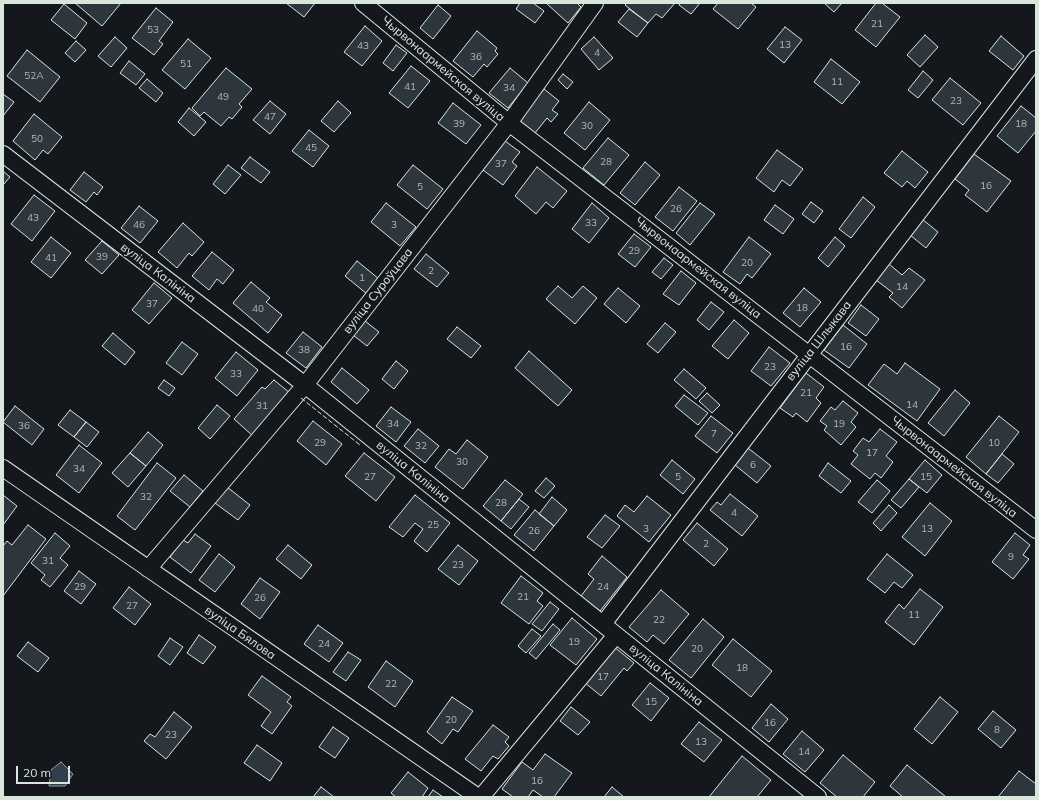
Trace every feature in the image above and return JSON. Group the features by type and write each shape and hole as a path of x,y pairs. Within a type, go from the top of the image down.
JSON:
{"street":[{"name":"Чырвонаармейская вуліца","path":"363,3 509,123 1036,530"},
{"name":"вуліца Суроўцава","path":"148,569 305,385 509,123 594,3"},
{"name":"вуліца Шлыкава","path":"603,624 1036,59"},
{"name":"вуліца Калініна","path":"3,154 305,385 818,797"},
{"name":"вуліца Бялова","path":"3,468 475,796"},
{"path":"475,796 616,634"}],"water":[{"path":"61,762 73,774 65,786 49,786 51,770"}],"building":[{"path":"75,3 121,3 102,26"},
{"path":"286,3 315,3 304,17"},
{"path":"520,3 533,3 544,11 535,23 516,9"},
{"path":"546,3 577,3 581,7 568,23"},
{"path":"627,3 675,3 662,18 656,14 648,23 625,5"},
{"path":"680,3 700,3 691,14 679,5"},
{"path":"718,3 751,3 756,7 738,29 713,9"},
{"path":"824,3 842,3 834,12"},
{"path":"876,3 882,3 900,17 876,47 855,30"},
{"path":"64,4 87,23 75,39 51,20"},
{"path":"438,5 451,16 433,39 420,28"},
{"path":"156,8 173,22 159,41 163,44 154,55 132,38"},
{"path":"629,9 648,23 637,37 618,22"},
{"path":"365,26 382,41 362,66 344,52"},
{"path":"785,27 802,40 784,63 767,49"},
{"path":"477,31 497,48 495,51 498,54 487,67 484,64 473,77 453,61"},
{"path":"925,35 938,47 920,67 907,55"},
{"path":"1001,36 1024,56 1013,70 989,51"},
{"path":"115,37 127,48 111,67 98,56"},
{"path":"594,37 613,58 599,70 581,49"},
{"path":"188,39 211,58 185,89 162,70"},
{"path":"76,41 86,50 75,62 65,53"},
{"path":"396,45 407,53 393,71 383,63"},
{"path":"27,50 60,77 40,102 7,76"},
{"path":"831,59 860,82 842,104 814,82"},
{"path":"129,61 145,74 136,85 120,73"},
{"path":"411,66 430,81 408,108 389,93"},
{"path":"226,68 252,89 239,104 242,107 232,119 229,117 221,126 204,112 200,116 192,108"},
{"path":"510,68 528,83 508,108 489,93"},
{"path":"923,71 933,80 918,98 908,90"},
{"path":"563,74 573,82 567,89 558,80"},
{"path":"950,78 981,103 963,125 932,100"},
{"path":"147,79 163,93 156,102 139,88"},
{"path":"544,89 559,101 552,110 558,114 551,122 547,118 535,133 519,120"},
{"path":"3,94 14,102 3,116"},
{"path":"270,101 286,114 270,134 253,120"},
{"path":"338,101 351,113 334,132 321,121"},
{"path":"589,102 610,120 585,150 564,133"},
{"path":"453,103 481,125 466,144 438,123"},
{"path":"1021,106 1036,118 1036,131 1018,153 997,136"},
{"path":"189,108 206,122 194,136 178,122"},
{"path":"34,114 62,137 48,154 43,150 35,160 13,141"},
{"path":"309,130 329,146 313,167 292,151"},
{"path":"608,138 629,155 604,185 583,168"},
{"path":"505,141 520,152 512,162 517,166 503,185 483,170"},
{"path":"777,150 803,169 790,186 782,180 774,192 756,178"},
{"path":"902,151 928,172 915,188 907,181 902,187 884,173"},
{"path":"974,154 1011,181 987,212 965,195 969,190 955,179"},
{"path":"250,157 270,172 261,183 241,168"},
{"path":"645,162 660,175 635,205 620,193"},
{"path":"228,165 241,175 225,194 213,184"},
{"path":"413,165 443,189 427,209 397,185"},
{"path":"537,167 567,191 553,208 546,202 536,214 515,196"},
{"path":"3,171 10,177 3,185"},
{"path":"84,172 103,187 97,195 94,192 86,202 70,190"},
{"path":"679,187 697,201 673,231 655,217"},
{"path":"34,195 55,211 32,241 11,224"},
{"path":"863,197 875,207 851,238 839,229"},
{"path":"811,202 823,211 814,223 802,214"},
{"path":"386,203 416,227 400,246 371,222"},
{"path":"592,203 609,218 589,243 572,229"},
{"path":"700,203 715,214 690,245 676,233"},
{"path":"775,205 794,219 783,234 764,220"},
{"path":"139,206 158,221 140,243 121,228"},
{"path":"922,219 938,232 926,248 910,235"},
{"path":"183,223 204,242 192,256 189,253 177,268 158,252"},
{"path":"634,234 651,247 635,267 618,254"},
{"path":"51,237 71,253 51,278 31,262"},
{"path":"749,237 771,254 752,278 747,274 740,284 723,272"},
{"path":"835,237 845,246 828,267 818,258"},
{"path":"102,241 119,255 102,274 85,260"},
{"path":"212,252 234,270 223,284 217,279 209,290 192,276"},
{"path":"426,254 449,273 437,287 414,269"},
{"path":"664,258 673,265 661,279 652,272"},
{"path":"357,261 379,279 367,294 345,276"},
{"path":"889,264 902,275 909,268 925,280 902,308 889,297 893,293 876,280"},
{"path":"681,271 696,283 679,305 663,294"},
{"path":"251,282 270,298 266,302 282,315 268,333 233,303"},
{"path":"154,283 172,298 149,324 132,310"},
{"path":"558,286 572,298 583,286 597,298 575,324 546,299"},
{"path":"618,288 640,306 626,323 604,304"},
{"path":"804,288 821,302 800,327 783,313"},
{"path":"711,302 724,312 709,330 697,320"},
{"path":"861,305 879,319 866,336 848,323"},
{"path":"734,320 749,333 728,359 712,346"},
{"path":"365,321 379,332 367,346 353,335"},
{"path":"665,323 676,332 658,353 647,344"},
{"path":"843,325 867,344 849,368 824,350"},
{"path":"457,327 481,346 471,358 447,339"},
{"path":"303,332 322,347 306,368 286,353"},
{"path":"113,333 135,352 125,365 102,346"},
{"path":"182,342 198,354 182,375 166,363"},
{"path":"769,347 790,363 771,386 751,371"},
{"path":"529,351 572,390 558,406 515,368"},
{"path":"236,352 258,370 237,396 215,378"},
{"path":"396,361 408,371 394,389 382,379"},
{"path":"905,363 940,389 917,421 868,385 884,364 897,374"},
{"path":"342,368 369,390 357,404 331,382"},
{"path":"684,369 706,388 696,399 674,380"},
{"path":"806,373 824,387 816,398 821,403 807,422 796,413 793,417 780,408"},
{"path":"164,380 175,388 169,396 158,388"},
{"path":"274,380 290,393 253,436 234,419 262,387 265,389"},
{"path":"955,390 970,403 944,436 928,423"},
{"path":"707,393 720,405 712,413 699,401"},
{"path":"684,395 708,413 698,425 675,406"},
{"path":"843,401 858,413 851,422 856,427 841,445 824,430 827,426 820,421 831,407 835,410"},
{"path":"217,405 230,416 210,439 198,428"},
{"path":"15,406 44,429 32,445 3,422"},
{"path":"391,407 411,422 396,442 376,426"},
{"path":"70,410 86,422 74,437 58,425"},
{"path":"711,416 733,433 717,453 695,436"},
{"path":"999,416 1019,432 986,474 966,457"},
{"path":"313,421 342,444 326,465 297,441"},
{"path":"86,422 99,432 87,447 74,437"},
{"path":"418,429 439,446 425,463 404,446"},
{"path":"880,429 897,442 886,456 893,462 881,478 875,473 870,479 851,464 858,455 853,451 863,438 869,442"},
{"path":"148,432 163,445 146,466 130,453"},
{"path":"467,440 488,457 463,489 435,467 449,449 456,454"},
{"path":"79,445 102,463 79,493 56,475"},
{"path":"748,448 771,466 757,483 735,465"},
{"path":"130,453 146,466 128,487 112,473"},
{"path":"364,453 395,477 376,501 345,476"},
{"path":"1002,454 1014,464 998,483 986,474"},
{"path":"672,460 695,479 683,494 660,475"},
{"path":"925,460 942,475 927,493 909,479"},
{"path":"157,463 176,478 135,530 117,516"},
{"path":"828,463 851,481 841,493 819,476"},
{"path":"184,475 203,491 190,507 170,491"},
{"path":"546,478 555,486 544,498 535,491"},
{"path":"909,479 919,487 901,508 891,500"},
{"path":"505,480 523,494 501,521 483,506"},
{"path":"877,480 890,491 872,513 858,502"},
{"path":"227,487 250,505 238,520 215,503"},
{"path":"730,494 758,516 742,536 710,510 717,502 721,505"},
{"path":"3,495 17,506 3,525"},
{"path":"415,495 450,523 427,552 414,541 423,529 415,523 403,537 389,527"},
{"path":"647,496 671,515 649,542 617,516 625,505 634,512"},
{"path":"552,497 567,510 554,526 539,514"},
{"path":"519,499 529,507 511,529 501,521"},
{"path":"930,503 952,521 925,556 902,537"},
{"path":"889,505 897,513 881,531 873,523"},
{"path":"535,510 554,526 534,551 514,535"},
{"path":"605,515 620,526 602,548 587,537"},
{"path":"697,523 728,549 714,566 683,540"},
{"path":"28,525 46,539 3,596 3,546 7,541 12,545"},
{"path":"55,533 70,546 60,558 68,565 50,587 41,580 45,575 31,563"},
{"path":"1015,533 1030,545 1023,555 1029,559 1013,579 992,562"},
{"path":"195,534 211,546 191,573 170,557 183,540 188,543"},
{"path":"288,545 312,565 301,579 276,559"},
{"path":"458,545 478,561 459,585 438,569"},
{"path":"219,554 235,567 215,592 199,580"},
{"path":"887,554 913,575 902,588 894,582 885,593 867,579"},
{"path":"602,556 627,577 600,611 581,596 594,579 588,574"},
{"path":"79,571 96,584 81,604 64,591"},
{"path":"521,576 543,593 537,601 543,606 529,624 501,603"},
{"path":"260,578 280,592 260,619 241,604"},
{"path":"129,587 151,604 135,625 113,608"},
{"path":"920,589 943,607 914,645 885,622 899,604 904,609"},
{"path":"661,590 689,614 664,644 653,635 647,642 629,627"},
{"path":"550,602 559,609 542,631 532,624"},
{"path":"572,618 597,639 576,665 550,645"},
{"path":"703,619 724,637 691,678 669,660"},
{"path":"553,624 560,630 536,659 529,653"},
{"path":"318,625 343,643 329,662 304,644"},
{"path":"532,629 541,636 526,653 518,646"},
{"path":"199,635 216,647 203,664 187,653"},
{"path":"170,638 183,647 170,665 158,656"},
{"path":"733,639 772,671 751,697 712,665"},
{"path":"28,642 49,658 38,672 17,656"},
{"path":"613,646 634,663 627,671 624,668 601,696 584,682"},
{"path":"348,652 361,660 346,681 333,672"},
{"path":"386,661 413,681 395,707 368,687"},
{"path":"262,676 291,697 287,702 292,706 272,734 261,726 271,712 248,695"},
{"path":"650,683 669,698 651,721 632,705"},
{"path":"452,697 473,711 458,732 453,729 442,744 427,732"},
{"path":"940,697 958,712 932,744 914,729"},
{"path":"771,704 788,719 769,742 752,728"},
{"path":"571,707 590,722 578,735 560,721"},
{"path":"993,711 1016,730 1001,748 978,729"},
{"path":"174,712 192,727 166,759 144,741 150,734 155,737"},
{"path":"699,722 722,740 704,762 681,744"},
{"path":"493,725 509,737 505,742 509,746 498,759 493,756 481,771 465,759"},
{"path":"333,727 349,738 335,758 319,747"},
{"path":"802,731 824,750 805,772 783,754"},
{"path":"257,745 282,763 270,781 244,763"},
{"path":"545,754 572,773 554,797 543,797 533,790 528,797 513,797 502,789 522,762 533,770"},
{"path":"843,755 875,782 863,797 837,797 820,783"},
{"path":"742,756 771,780 757,797 709,797"},
{"path":"907,765 946,797 903,797 890,786"},
{"path":"1019,771 1036,784 1035,797 998,797"},
{"path":"408,772 428,788 422,797 396,797 391,793"},
{"path":"321,787 334,797 313,797"},
{"path":"612,787 624,797 604,797"},
{"path":"433,790 443,797 428,797"}],"fence":[{"path":"301,398 360,445"}]}
